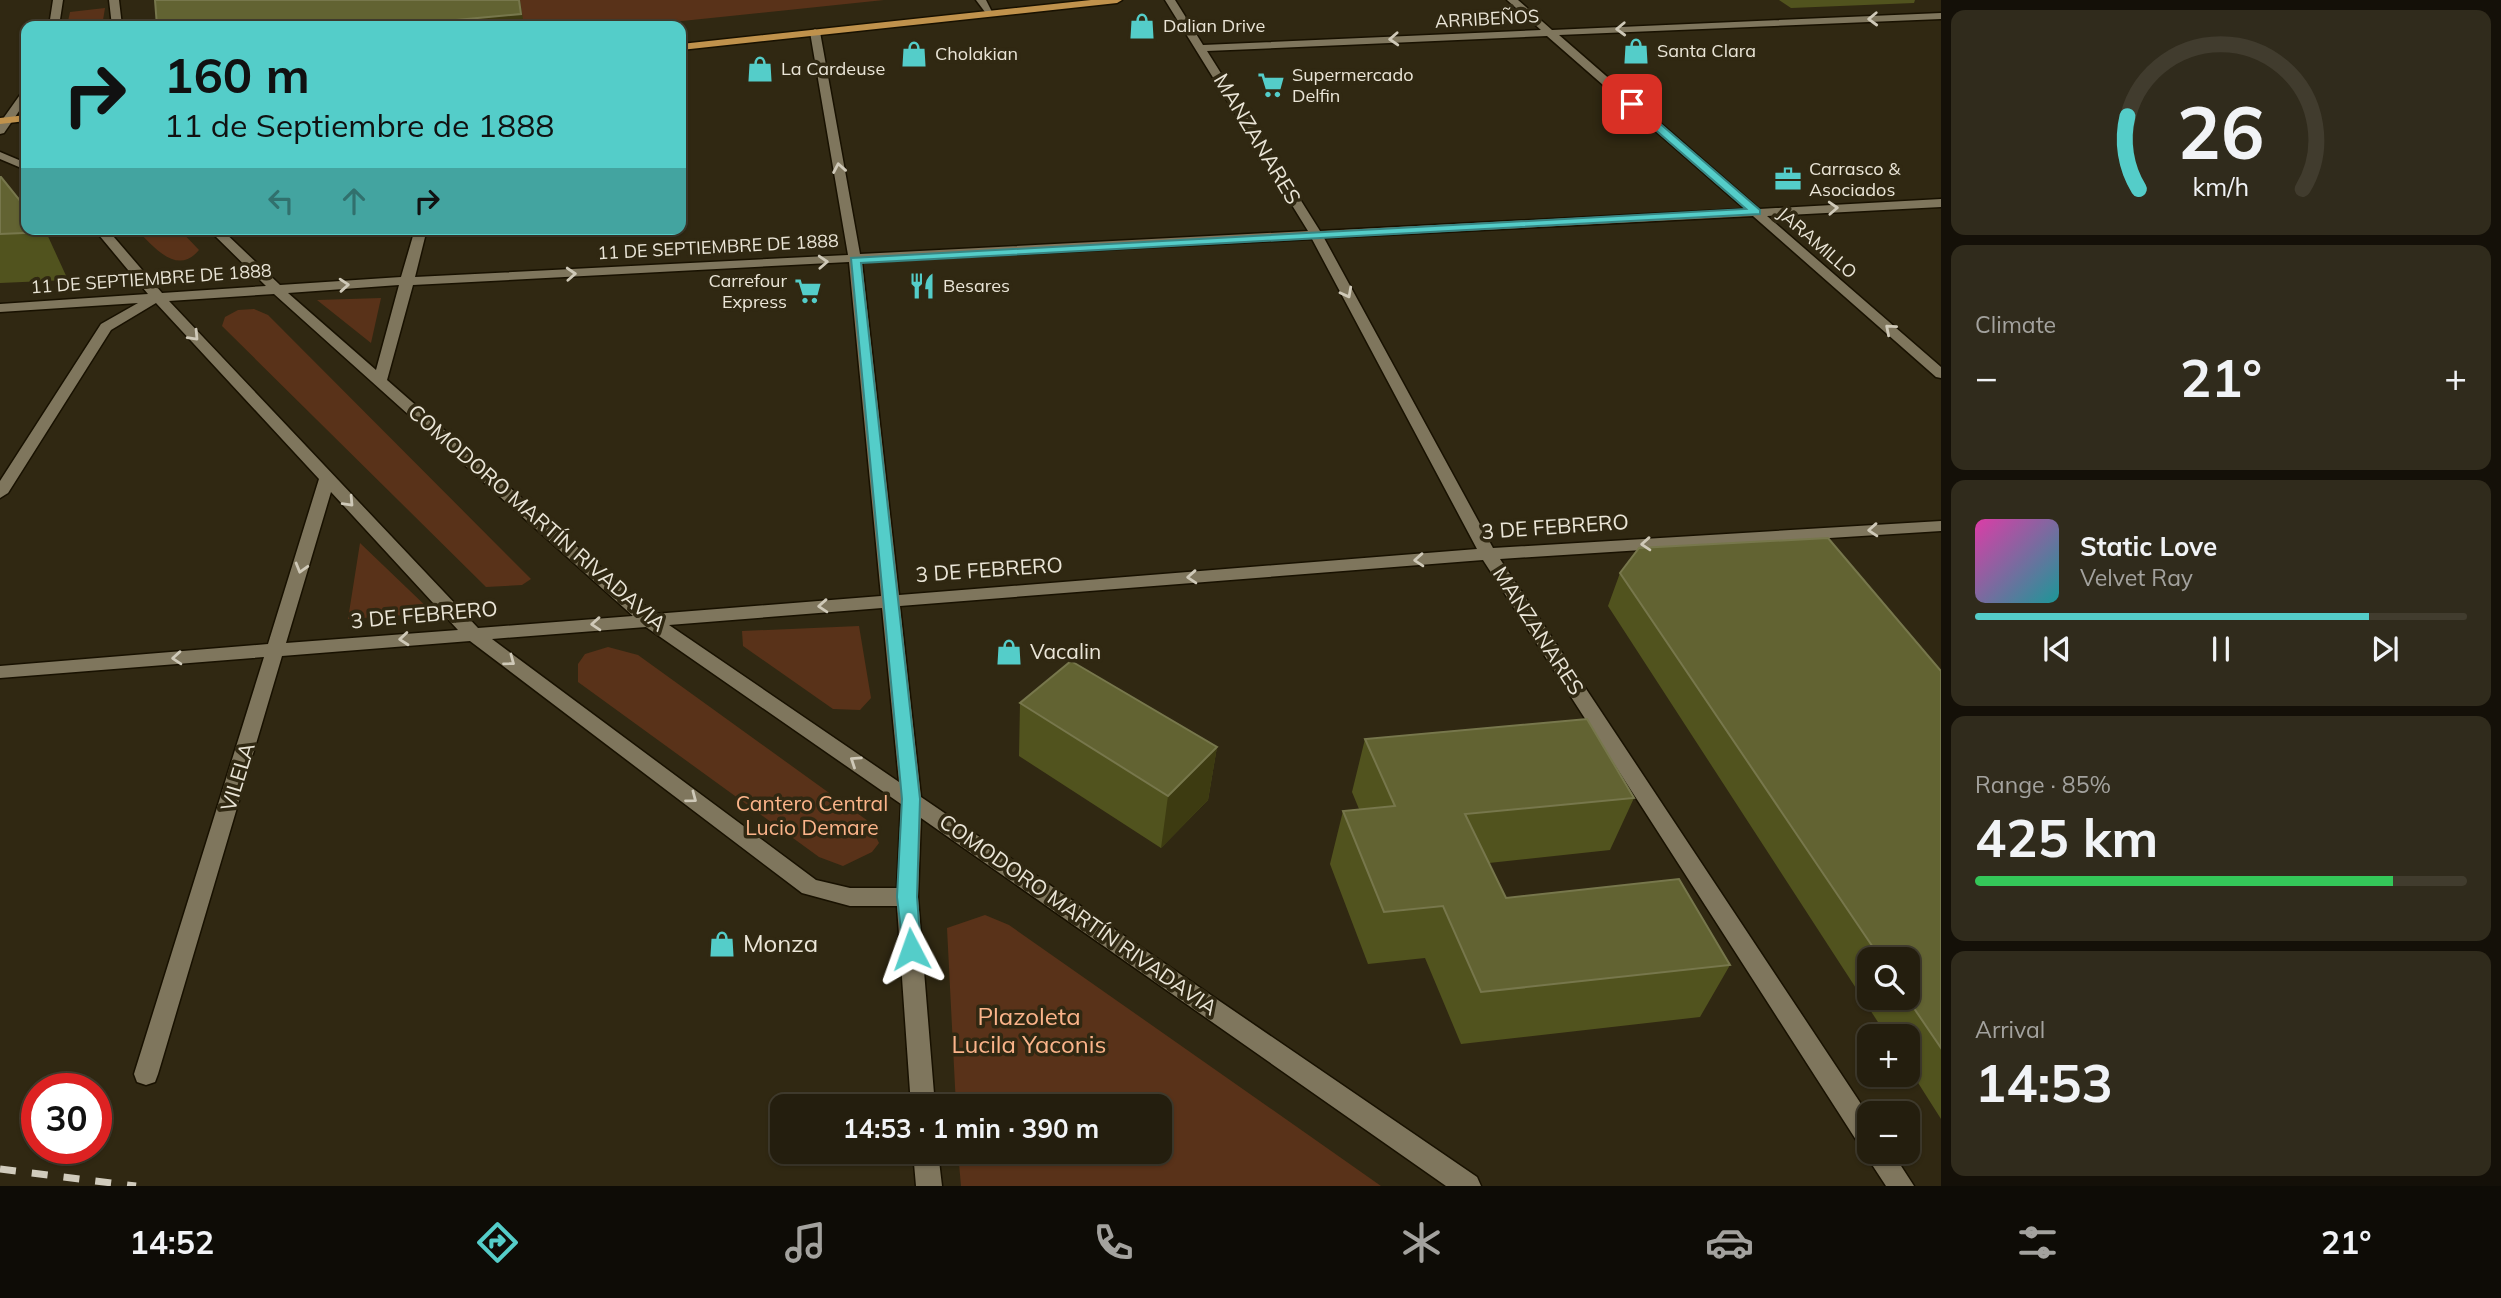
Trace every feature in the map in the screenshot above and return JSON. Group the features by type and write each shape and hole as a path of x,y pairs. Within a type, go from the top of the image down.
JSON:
{"main road":[{"path":"686,46 1117,0"},
{"path":"2,124 21,119"}],"street":[{"path":"55,21 58,0"},
{"path":"114,0 116,21"},
{"path":"981,0 992,13"},
{"name":"MANZANARES","path":"1170,0 1315,233 1488,554 1857,1120"},
{"name":"JARAMILLO","path":"1512,0 1941,374"},
{"name":"ARRIBEÑOS","path":"1202,48 1941,16"},
{"path":"815,32 855,260 911,799 907,897 922,1094"},
{"path":"2,124 21,100"},
{"path":"0,155 21,165"},
{"name":"11 DE SEPTIEMBRE DE 1888","path":"0,308 406,281 1941,203"},
{"path":"105,235 158,297 472,633 810,887 850,897 907,897"},
{"name":"COMODORO MARTÍN RIVADAVIA","path":"220,235 276,289 649,620 1468,1186"},
{"path":"380,380 419,235"},
{"path":"0,493 106,327 158,297"},
{"name":"VILELA","path":"146,1074 277,651 327,479"},
{"name":"3 DE FEBRERO","path":"0,672 1488,554 1941,526"},
{"path":"927,1164 929,1186"},
{"path":"1886,1164 1901,1186"}],"green space":[{"path":"162,0 884,0 682,21 163,21"},
{"path":"105,8 103,21 68,21 70,12"},
{"path":"142,235 185,235 199,250 191,258 174,260"},
{"path":"381,298 371,343 317,300"},
{"path":"254,309 268,315 531,579 522,585 486,587 222,326 225,317 238,310"},
{"path":"360,543 433,613 348,619"},
{"path":"859,626 871,698 860,710 833,709 743,646 742,631"},
{"name":"Cantero Central Lucio Demare","path":"608,647 638,655 868,821 879,843 872,852 843,866 819,857 578,682 578,664 585,654"},
{"name":"Plazoleta Lucila Yaconis","path":"985,915 1009,925 1381,1186 961,1186 959,1164 1172,1164 1172,1094 955,1094 947,928"}],"building":[{"path":"155,0 519,0 521,14 446,21 157,21"},
{"path":"1,177 21,202 21,233 0,234"},
{"path":"1828,538 1941,671 1941,1048 1915,1010 1920,1010 1920,947 1873,947 1620,573 1639,548"},
{"path":"1071,661 1217,747 1168,796 1020,703"},
{"path":"1587,719 1634,798 1465,814 1506,898 1679,879 1730,965 1481,992 1443,906 1384,912 1343,811 1395,806 1365,739"}],"railway":[{"path":"0,1169 136,1186"}],"place":[{"name":"Dalian Drive","path":"1142,26"},
{"name":"Santa Clara","path":"1636,51"},
{"name":"Cholakian","path":"914,54"},
{"name":"La Cardeuse","path":"760,69"},
{"name":"Supermercado Delfin","path":"1271,85"},
{"name":"Carrasco & Asociados","path":"1788,179"},
{"name":"Besares","path":"922,286"},
{"name":"Carrefour Express","path":"808,291"},
{"name":"Vacalin","path":"1009,652"},
{"name":"Monza","path":"722,944"}],"route":[{"path":"911,949 907,897 911,799 855,260 1315,233 1756,212 1632,104"}]}
